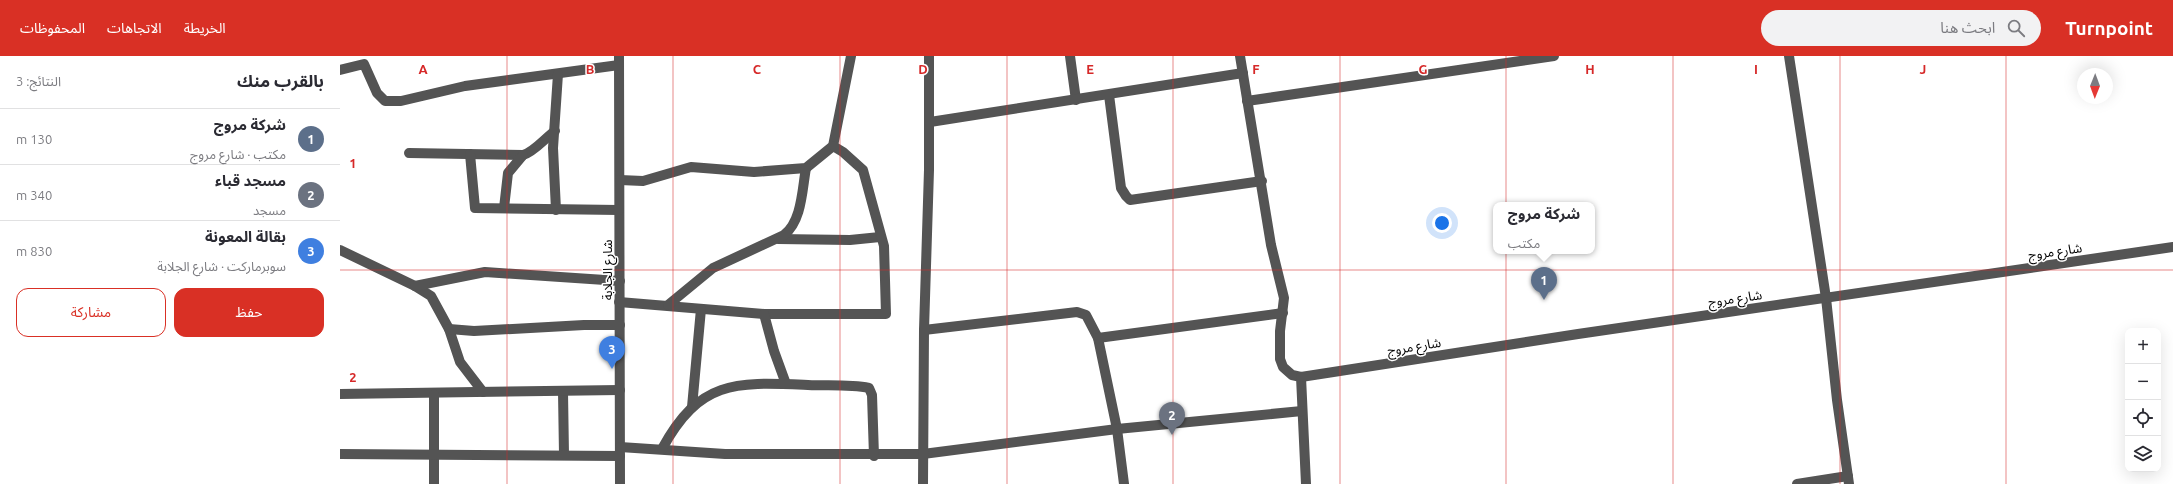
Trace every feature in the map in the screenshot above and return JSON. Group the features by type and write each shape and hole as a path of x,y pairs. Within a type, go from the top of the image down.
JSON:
{"street":[{"path":"620,180 643,182 663,177 690,167 754,172 806,168 833,146 851,56"},
{"path":"923,484 924,330 930,122 929,56"},
{"path":"1070,56 1076,100"},
{"path":"1240,56 1262,180 1271,245 1284,298 1280,331 1280,359 1283,367 1292,375 1301,377 1306,484"},
{"path":"1247,101 1554,56"},
{"path":"1789,56 1826,298 1837,400 1848,480 1796,484"},
{"path":"340,70 364,64 377,93 385,101 401,101 465,86 558,74 619,60"},
{"name":"شارع الجلابة","path":"619,60 620,484"},
{"path":"930,122 1243,73"},
{"path":"556,210 553,148 558,74"},
{"path":"1109,95 1120,188 1130,200 1262,180"},
{"path":"409,153 523,155 529,154 542,140 555,131"},
{"path":"620,302 668,304 701,309 764,314 886,314 886,262 863,170 843,152 833,146"},
{"path":"470,154 475,208 619,210"},
{"path":"504,208 508,173 523,155"},
{"path":"668,304 713,268 791,230 796,222 806,168"},
{"path":"774,239 850,240 880,237"},
{"name":"شارع مروج","path":"1301,377 2173,247"},
{"path":"340,250 414,286 431,296 449,329 460,362 483,392"},
{"path":"414,286 485,272 620,281"},
{"path":"692,407 701,309"},
{"path":"924,330 1077,312 1086,315 1098,338 1116,429 1124,484"},
{"path":"1098,338 1283,313"},
{"path":"764,314 786,384"},
{"path":"449,329 474,331 584,325 620,326"},
{"path":"662,449 682,417 692,407 722,388 736,385 786,384 870,388 872,396 874,456"},
{"path":"340,394 434,394 620,390"},
{"path":"563,392 564,455"},
{"path":"434,394 434,484"},
{"path":"340,454 434,456 564,455 662,449 725,454 874,456 924,454 1116,429 1302,411"}],"place":[{"name":"شركة مروج","path":"1544,300"},
{"name":"بقالة المعونة","path":"612,369"},
{"name":"مسجد قباء","path":"1172,435"}]}
